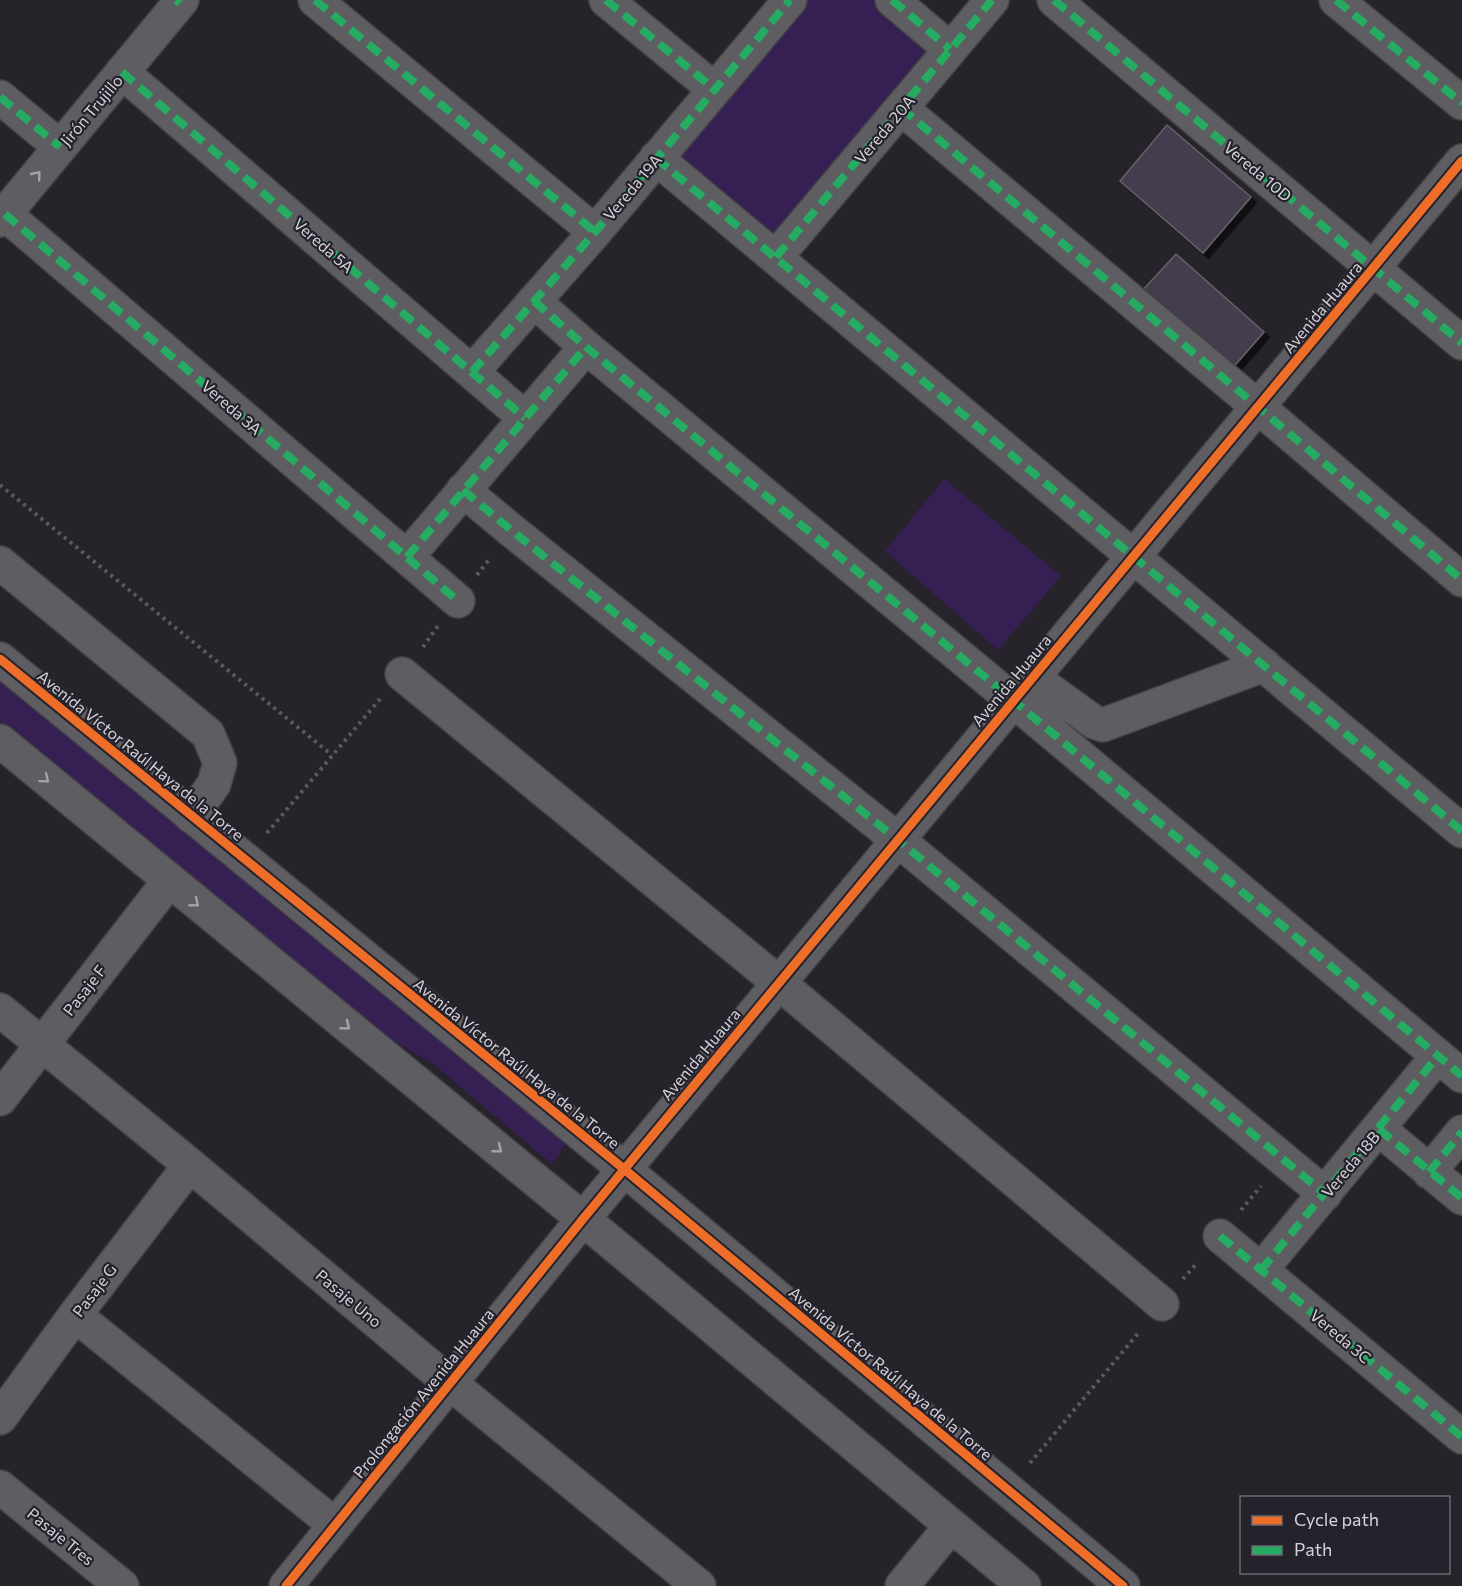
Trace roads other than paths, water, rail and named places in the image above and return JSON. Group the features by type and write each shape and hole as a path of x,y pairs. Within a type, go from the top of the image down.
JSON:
{"street":[{"path":"315,0 595,232"},
{"path":"606,0 714,88"},
{"name":"Vereda 19A","path":"472,372 595,232 790,0"},
{"path":"892,0 951,49"},
{"name":"Vereda 20A","path":"776,257 992,0"},
{"name":"Vereda 10D","path":"1054,0 1462,343"},
{"path":"1336,0 1462,103"},
{"name":"Jirón Trujillo","path":"3,217 179,1"},
{"name":"Vereda 5A","path":"122,72 525,418"},
{"path":"0,97 60,147"},
{"path":"901,108 1462,580"},
{"path":"656,158 1462,831"},
{"name":"Avenida Huaura","path":"583,1219 1462,161"},
{"name":"Vereda 3A","path":"3,217 458,601"},
{"path":"534,301 586,347 1023,689 1462,1076"},
{"path":"406,557 586,347"},
{"path":"463,490 898,840 1325,1194"},
{"path":"0,563 208,734 220,763 214,784 191,816"},
{"name":"Avenida Víctor Raúl Haya de la Torre","path":"0,659 624,1169 1123,1586"},
{"path":"1023,689 1103,724 1264,665"},
{"path":"402,674 779,983 1162,1304"},
{"path":"0,741 583,1219 1024,1586"},
{"name":"Pasaje F","path":"0,1099 169,881"},
{"name":"Pasaje Uno","path":"0,1010 699,1586"},
{"name":"Vereda 18B","path":"1261,1269 1437,1056"},
{"path":"1379,1129 1462,1198"},
{"path":"1429,1172 1462,1132"},
{"name":"Pasaje G","path":"0,1418 75,1315 190,1165"},
{"name":"Prolongación Avenida Huaura","path":"286,1586 583,1219"},
{"name":"Vereda 3C","path":"1220,1236 1462,1437"},
{"path":"75,1315 335,1525"},
{"name":"Pasaje Tres","path":"0,1487 122,1586"},
{"path":"902,1586 951,1526"}]}
